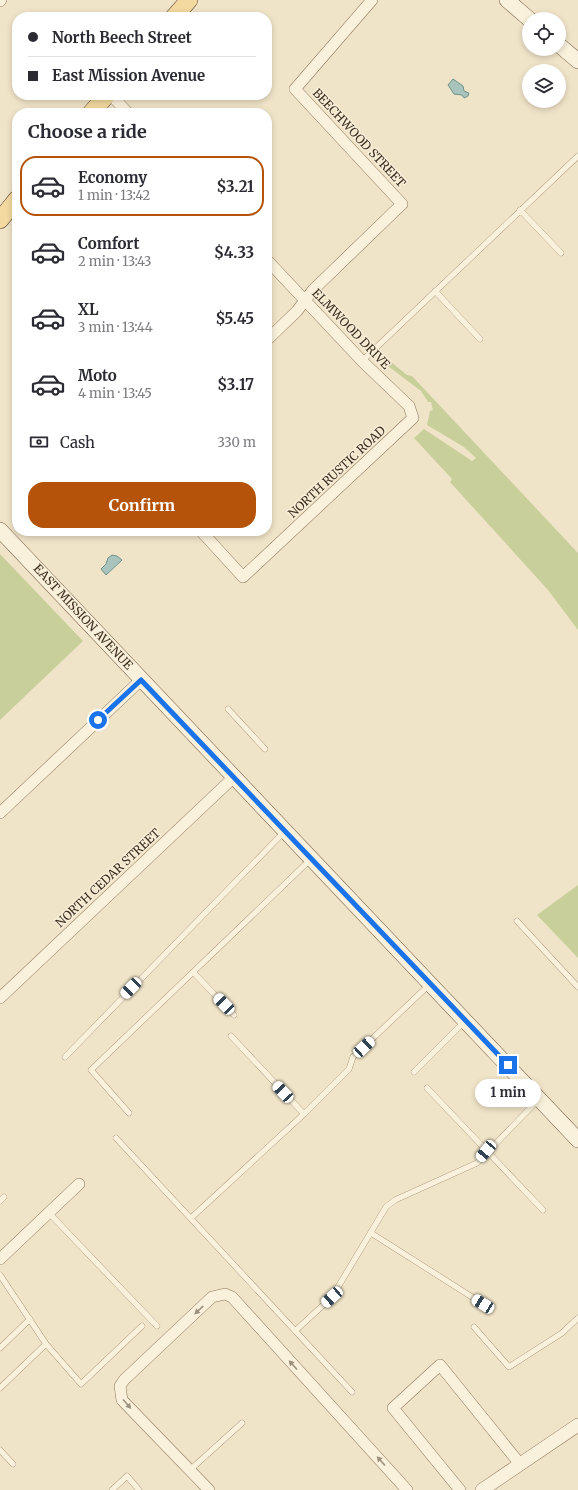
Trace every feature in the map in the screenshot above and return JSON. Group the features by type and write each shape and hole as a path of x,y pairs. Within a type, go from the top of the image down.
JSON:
{"main road":[{"path":"178,12 189,0"},
{"path":"507,0 522,12"},
{"path":"566,51 578,61"},
{"path":"95,108 103,100"},
{"path":"0,220 12,207"},
{"name":"EAST MISSION AVENUE","path":"0,530 540,1099 575,1132"}],"street":[{"name":"BEECHWOOD STREET","path":"272,335 297,311 313,290 402,204 295,89 372,0"},
{"path":"116,100 123,108"},
{"name":"ELMWOOD DRIVE","path":"272,265 362,361 409,406 413,418"},
{"name":"NORTH RUSTIC ROAD","path":"206,536 243,577 413,418"},
{"path":"0,813 141,680"},
{"name":"NORTH CEDAR STREET","path":"0,998 234,777"},
{"path":"0,1258 79,1184"},
{"path":"209,1490 122,1400 120,1386 124,1380 212,1297 225,1294 232,1298 407,1490"},
{"path":"460,1490 393,1408 440,1364 520,1464"},
{"path":"482,1490 578,1425"}],"lane":[{"path":"362,361 578,156"},
{"path":"520,210 561,253"},
{"path":"435,291 480,339"},
{"path":"228,709 265,750"},
{"path":"65,1058 285,831"},
{"path":"129,1113 91,1070 312,859"},
{"path":"517,921 578,987"},
{"path":"193,972 234,1015"},
{"path":"191,1218 304,1114 350,1068 353,1057 431,984"},
{"path":"414,1072 465,1020"},
{"path":"231,1036 304,1114"},
{"path":"427,1088 543,1210"},
{"path":"295,1331 332,1297 386,1207 395,1200 477,1163 486,1151 540,1099"},
{"path":"116,1138 352,1392"},
{"path":"49,1213 157,1326"},
{"path":"370,1233 483,1304"},
{"path":"0,1275 46,1344 81,1384 142,1326"},
{"path":"474,1327 509,1367 562,1333 578,1318"},
{"path":"0,1348 30,1319"},
{"path":"0,1388 46,1344"},
{"path":"190,1470 242,1423"},
{"path":"0,1450 13,1464"},
{"path":"112,1490 127,1476 140,1490"}],"green space":[{"path":"381,354 407,375 412,376 578,553 578,630 548,590 450,482 452,479 414,438 424,429 472,461 476,458 464,447 427,425 430,411 433,410 431,402 428,402 421,391 380,360"},
{"path":"0,554 83,641 0,720"},
{"path":"578,885 578,958 537,915"}],"water":[{"path":"453,79 463,86 464,91 469,93 468,96 464,98 462,95 454,94 448,85"},
{"path":"112,555 117,556 122,560 106,575 101,569 106,564 108,558"}],"route":[{"path":"98,720 141,680 508,1065"}]}
